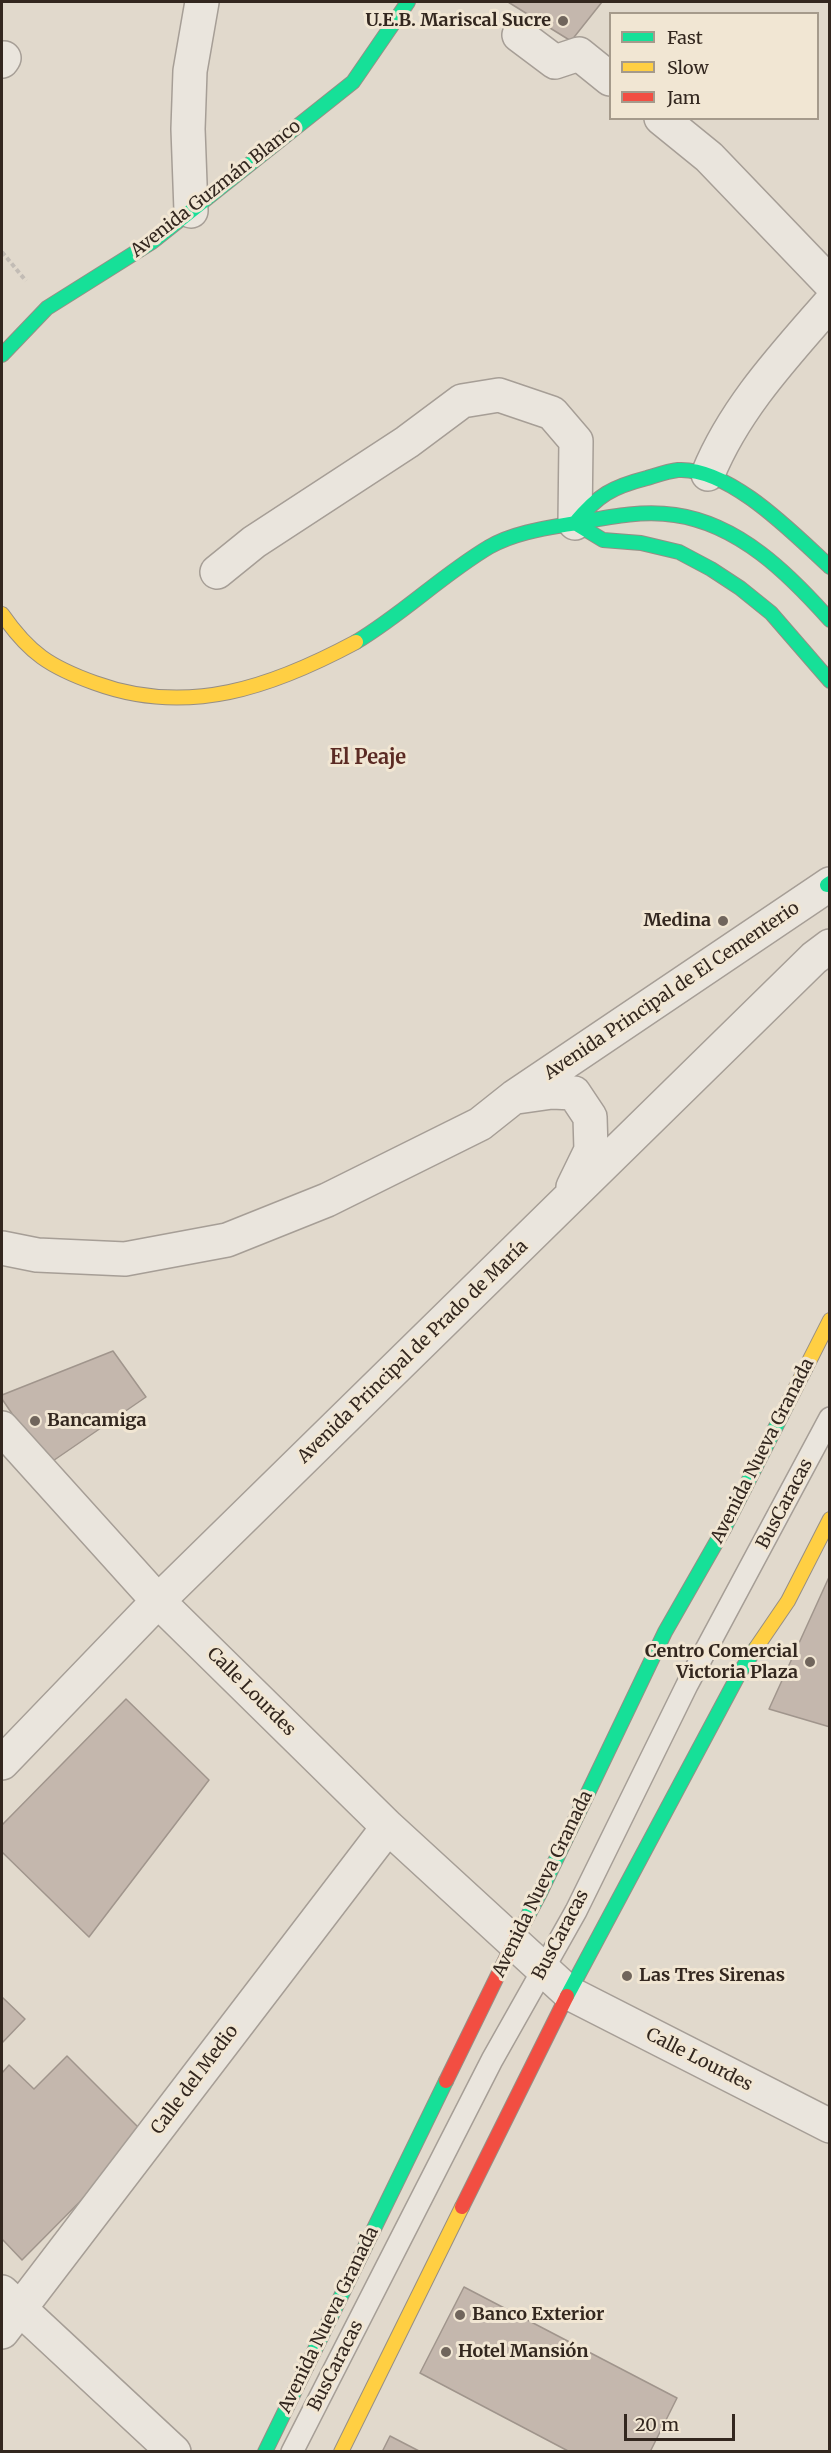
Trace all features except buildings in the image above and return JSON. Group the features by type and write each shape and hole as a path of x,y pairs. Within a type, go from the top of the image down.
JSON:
{"main road":[{"name":"Avenida Guzmán Blanco","path":"2,355 47,308 152,242 353,82 408,2"},
{"path":"575,524 591,504 618,485 678,470 708,474 767,509 830,567"},
{"path":"2,614 25,645 58,667 99,686 135,694 186,699 244,689 300,670 375,631 490,546 520,534 650,513 680,516 714,527 749,545 779,567 830,620"},
{"path":"575,524 603,540 641,543 679,552 711,569 740,588 771,614 830,681"},
{"name":"Avenida Nueva Granada","path":"264,2451 514,1941 540,1893 665,1632 725,1527 830,1320"},
{"path":"341,2451 569,1993 740,1672 788,1601 830,1519"}],"street":[{"path":"191,211 188,129 190,71 202,2"},
{"path":"519,35 555,62 579,54 609,78"},
{"path":"663,120 709,157 830,283"},
{"path":"708,474 720,446 747,404 830,303"},
{"path":"217,572 254,543 407,442 462,401 499,395 552,413 576,441 575,524"},
{"name":"Avenida Principal de El Cementerio","path":"2,1248 37,1255 125,1259 227,1240 327,1200 480,1124 514,1097 829,884"},
{"name":"Avenida Principal de Prado de María","path":"2,1763 158,1601 814,958 830,946"},
{"name":"Avenida Principal de El Cementerio","path":"514,1097 552,1092 574,1093 590,1117 591,1150 564,1205"},
{"name":"Calle Lourdes","path":"2,1428 158,1601 388,1827 569,1993 830,2126"},
{"name":"Calle del Medio","path":"8,2311 388,1827"},
{"path":"8,2311 174,2451"}],"lane":[{"name":"BusCaracas","path":"292,2451 492,2060 576,1911 687,1685 830,1418"}],"traffic: fast":[{"path":"2,355 47,308 152,242 353,82 408,2"},
{"path":"575,523 591,505 606,493 624,485 678,470 698,472 719,479 760,505 830,567"},
{"path":"356,642 472,558 499,542 543,529 638,514 675,515 698,520 741,540 780,569 830,620"},
{"path":"575,523 603,540 641,543 679,552 711,569 740,588 771,613 830,681"},
{"path":"517,1936 540,1893 665,1632 725,1527 790,1399"},
{"path":"567,1996 740,1672 756,1648"},
{"path":"265,2452 446,2081"}],"traffic: slow":[{"path":"2,614 31,649 65,671 129,693 163,697 196,697 261,684 293,672 356,642"},
{"path":"790,1399 830,1320"},
{"path":"756,1648 788,1601 830,1519"},
{"path":"341,2452 462,2207"}],"traffic: jam":[{"path":"446,2081 517,1936"},
{"path":"462,2207 567,1996"}],"place":[{"name":"U.E.B. Mariscal Sucre","path":"563,21"},
{"name":"Medina","path":"723,921"},
{"name":"Bancamiga","path":"35,1421"},
{"name":"Centro Comercial Victoria Plaza","path":"810,1662"},
{"name":"Las Tres Sirenas","path":"627,1976"},
{"name":"Banco Exterior","path":"460,2315"},
{"name":"Hotel Mansión","path":"446,2352"}],"district":[{"name":"El Peaje","path":"368,758"}]}
